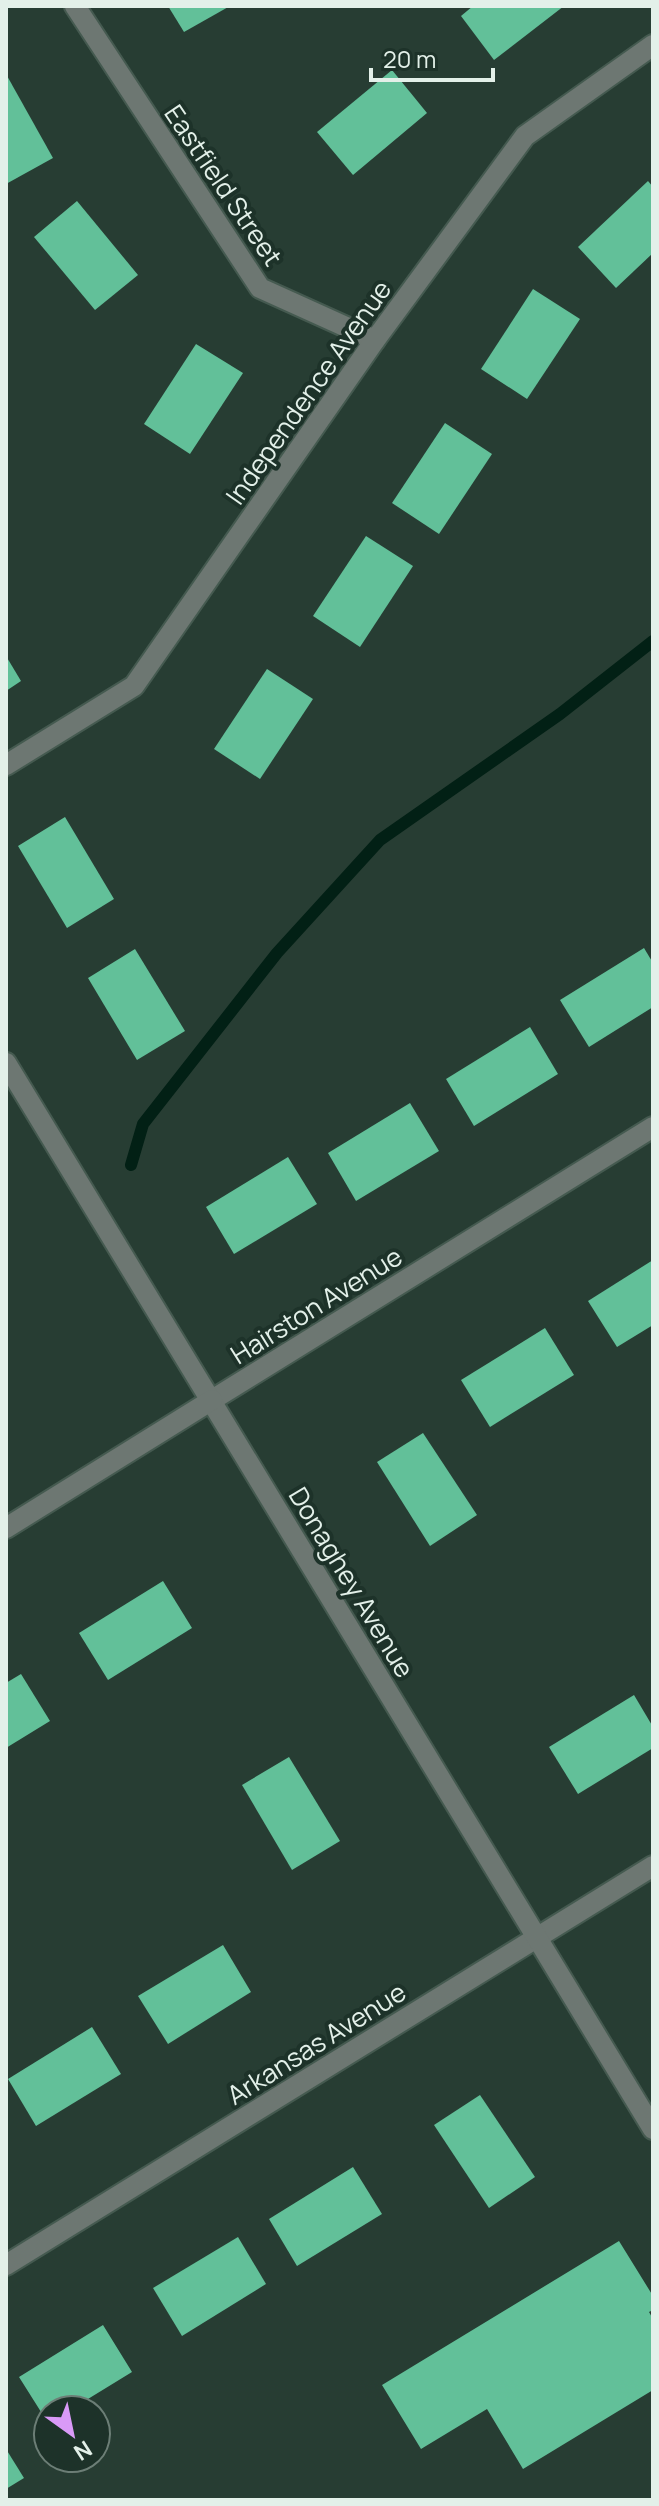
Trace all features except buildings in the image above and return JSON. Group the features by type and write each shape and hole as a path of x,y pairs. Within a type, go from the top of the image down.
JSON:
{"street":[{"name":"Eastfield Street","path":"75,6 260,288 375,340"},
{"name":"Independence Avenue","path":"6,765 134,686 375,340 525,136 653,45"},
{"name":"Donaghey Avenue","path":"6,1063 653,2129"},
{"name":"Hairston Avenue","path":"6,1528 653,1127"},
{"name":"Arkansas Avenue","path":"6,2265 653,1866"}],"waterway":[{"path":"131,1165 143,1124 277,953 380,840 560,714 653,641"}]}
